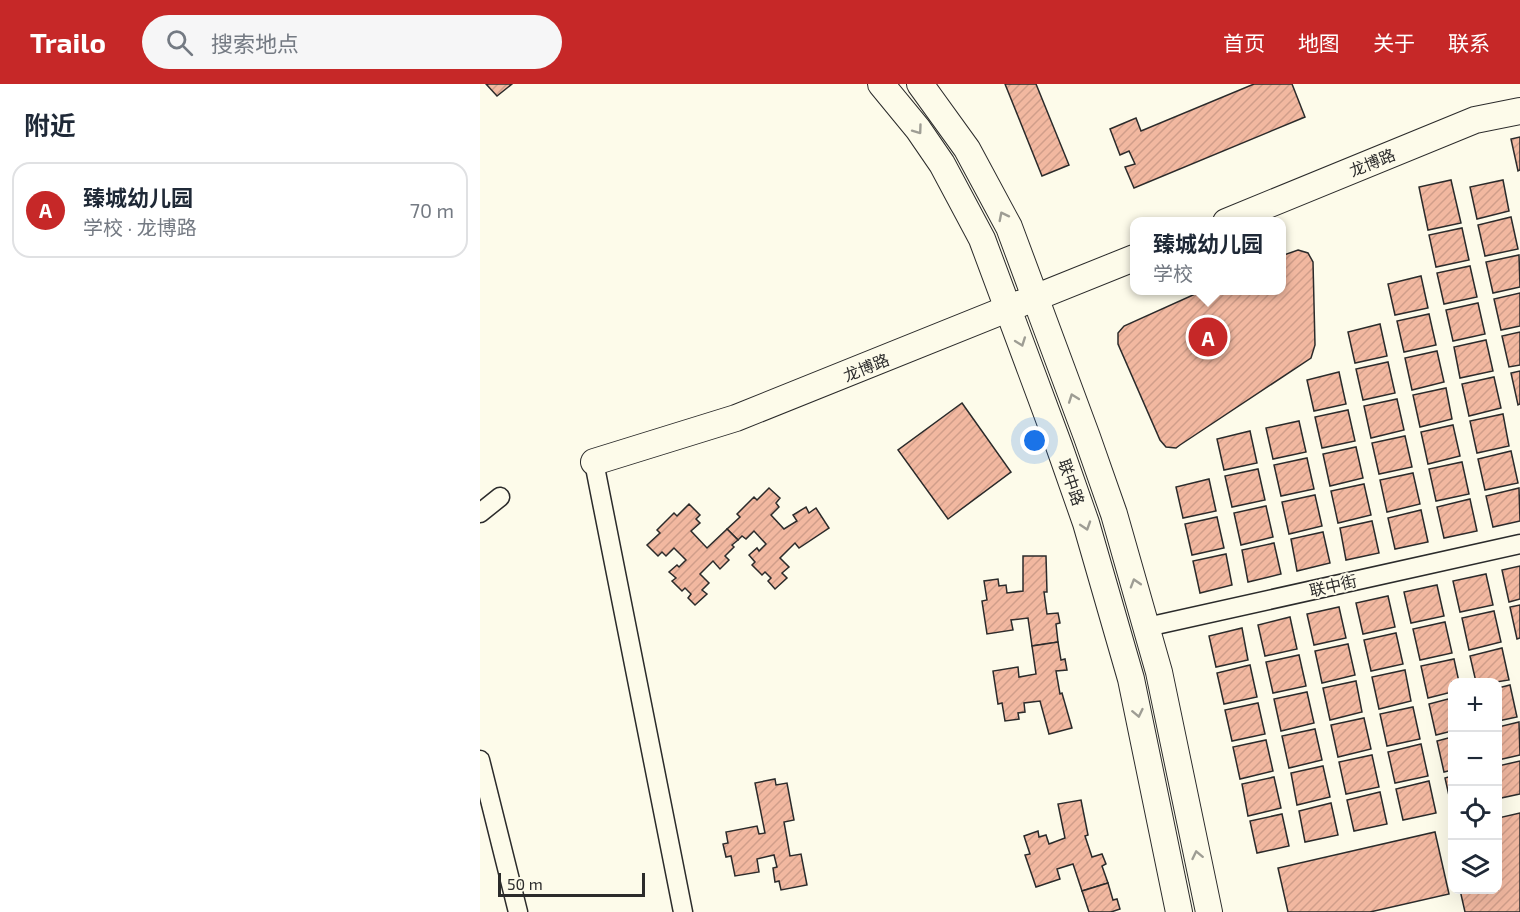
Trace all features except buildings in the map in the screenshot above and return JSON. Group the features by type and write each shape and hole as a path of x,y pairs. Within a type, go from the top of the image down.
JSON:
{"street":[{"name":"联中路","path":"881,84 918,129 942,164 982,239 1059,446 1086,523 1131,679 1179,912"},
{"name":"联中路","path":"920,84 967,149 1009,227 1106,492 1159,672 1209,912"},
{"name":"龙博路","path":"1238,217 1475,120 1520,111"},
{"name":"龙博路","path":"594,462 736,418 1130,260"},
{"path":"594,462 683,912"},
{"path":"480,495 500,497 480,513"},
{"name":"联中街","path":"1147,627 1520,544"},
{"path":"480,760 518,912"}],"place":[{"name":"臻城幼儿园","path":"1208,337"}]}
